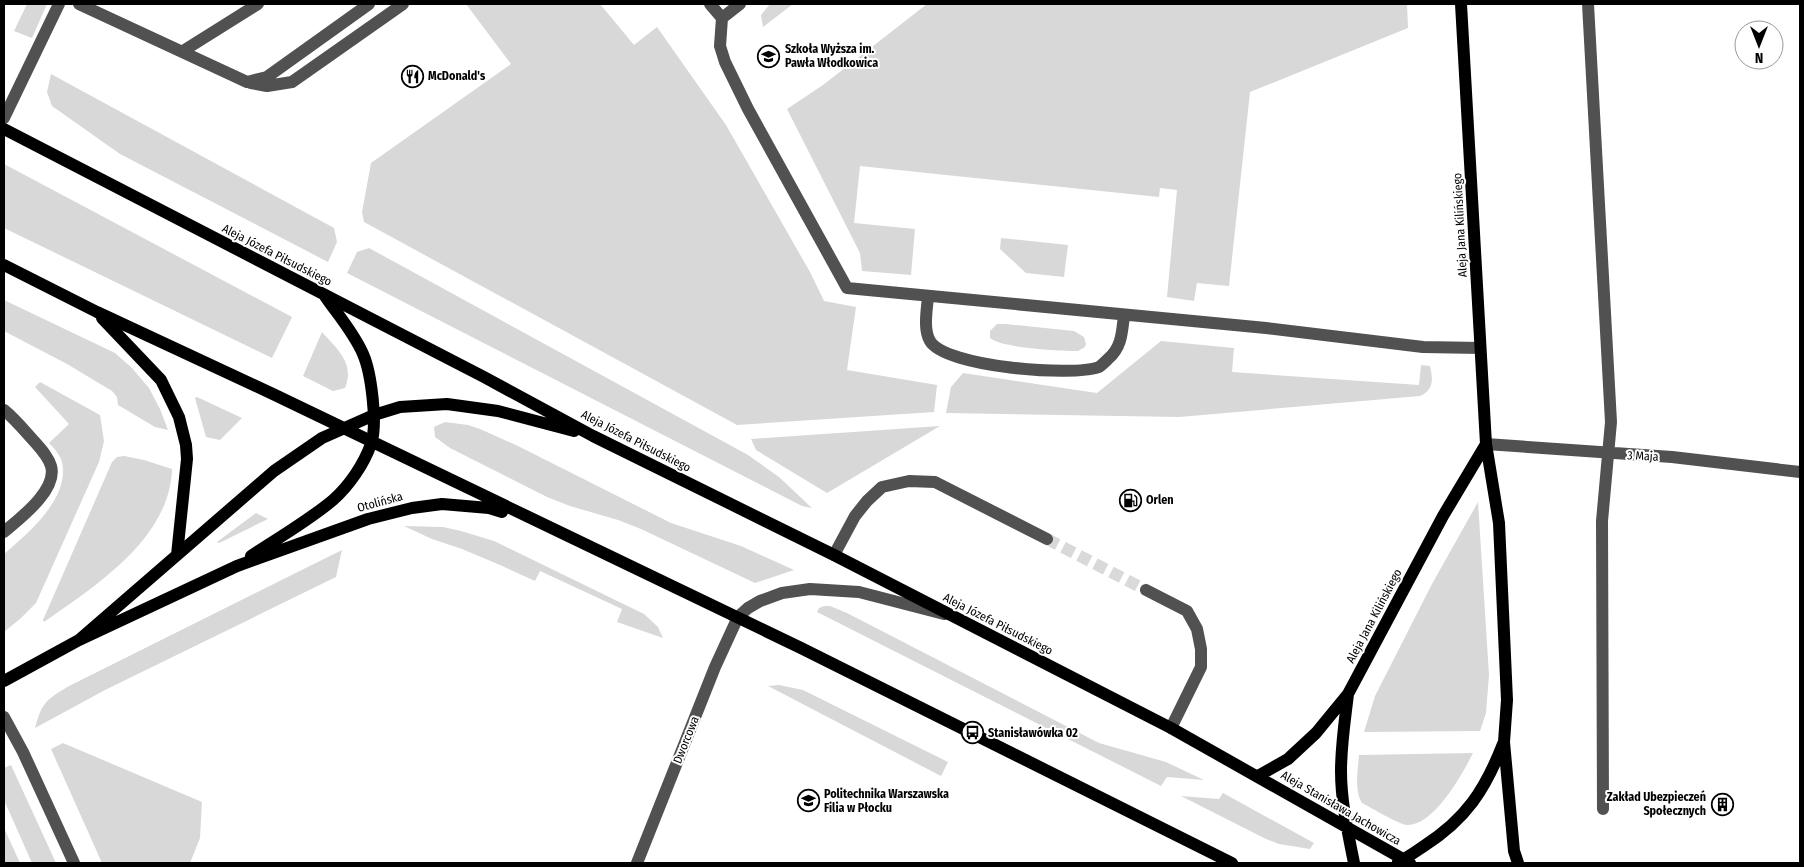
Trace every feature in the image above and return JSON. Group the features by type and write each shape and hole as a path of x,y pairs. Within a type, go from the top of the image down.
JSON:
{"main road":[{"name":"Aleja Jana Kilińskiego","path":"1461,4 1486,444 1499,523 1507,700 1504,742"},
{"name":"Aleja Józefa Piłsudskiego","path":"4,129 593,436 958,618 1171,728 1258,776"},
{"path":"4,265 97,312 738,617 1232,863"},
{"name":"Otolińska","path":"237,566 333,500 352,477 372,442 374,415 363,354 349,330 324,295"},
{"path":"97,312 161,380 179,417 186,445 187,459 177,555"},
{"name":"Otolińska","path":"79,640 274,471 322,438 374,415 400,407 447,404 498,411 593,436"},
{"name":"Aleja Jana Kilińskiego","path":"1258,776 1288,759 1316,734 1348,694 1443,516 1486,444"},
{"name":"Otolińska","path":"4,680 79,640 237,566 368,519 412,508 442,504 489,508 536,522"},
{"path":"1348,694 1342,740 1341,773 1347,827 1354,863"},
{"path":"1403,862 1434,840 1466,811 1478,796 1492,772 1504,742"},
{"path":"1504,742 1514,851 1518,863"},
{"name":"Aleja Stanisława Jachowicza","path":"1258,776 1347,827 1403,862"}],"street":[{"path":"4,118 60,4"},
{"path":"78,4 247,82 267,86 292,82 403,4"},
{"path":"183,51 258,4"},
{"path":"247,82 267,77 369,4"},
{"path":"710,4 722,18"},
{"path":"740,4 722,18 720,46 725,62 748,109 848,288 1266,328 1424,348 1480,348"},
{"path":"1588,4 1611,422 1602,521 1603,809"},
{"path":"928,296 926,327 930,342 947,354 975,362 1030,369 1072,370 1099,366 1118,348 1124,315"},
{"path":"4,410 12,416 42,451 52,467 52,475 48,486 38,500 4,532"},
{"name":"3 Maja","path":"1486,444 1672,458 1800,472"},
{"path":"834,556 855,516 868,501 882,488 909,480 934,482 1047,539"},
{"path":"738,617 760,601 782,593 810,589 859,592 958,618"},
{"path":"1146,590 1188,611 1197,629 1201,649 1201,667 1171,728"},
{"name":"Dworcowa","path":"637,863 715,667 738,617"},
{"path":"4,717 23,752 74,863"}],"shaded area":[{"path":"27,4 47,4 32,38 14,31"},
{"path":"466,4 600,4 634,45 657,27 726,125 810,272 824,301 856,307 847,370 937,385 934,412 737,425 364,222 362,212 371,163 511,64"},
{"path":"770,4 793,4 763,27 761,15"},
{"path":"927,4 1407,4 1408,28 1250,92 1229,286 1197,283 1194,301 1167,297 1177,190 1160,188 1159,197 860,166 854,223 915,229 911,275 862,271 860,253 787,109 823,85"},
{"path":"51,74 334,228 337,242 328,262 120,154 52,106 47,92"},
{"path":"4,164 292,317 272,358 4,228"},
{"path":"1001,238 1068,245 1064,277 1026,273 1000,249"},
{"path":"369,248 748,455 779,477 812,508 802,506 347,273 357,252"},
{"path":"4,300 115,353 132,368 149,388 168,430 155,427 118,405 117,397 112,391 67,364 4,331"},
{"path":"997,324 1074,331 1084,337 1086,344 1085,347 1078,351 1006,344 990,338 990,331"},
{"path":"322,332 339,351 346,364 348,379 345,388 333,391 303,376"},
{"path":"1161,341 1234,348 1232,372 1419,385 1421,365 1430,366 1431,384 1428,391 1420,396 1179,417 946,413 951,387 963,373 1097,393"},
{"path":"40,382 100,415 104,441 99,462 36,603 4,632 4,554 45,514 60,489 63,476 61,459 49,443 69,424 35,387"},
{"path":"197,397 242,418 220,440 206,437 195,398"},
{"path":"445,422 468,425 480,429 518,446 671,523 741,546 794,570 755,583 641,529 547,497 450,448 435,437 434,427"},
{"path":"940,426 827,493 756,450 751,439"},
{"path":"124,456 172,469 168,494 158,517 144,539 126,558 85,593 44,622 43,620 112,462 117,457"},
{"path":"1478,502 1489,675 1486,713 1480,731 1364,732 1375,696 1432,584"},
{"path":"256,513 268,519 219,543 217,542"},
{"path":"404,526 443,527 494,541 644,614 658,627 663,638 617,622 622,609 540,571 535,581"},
{"path":"342,550 336,577 105,690 35,728 40,712 46,702 69,686"},
{"path":"830,606 847,613 1099,743 1166,762 1204,780 1167,777 1161,786 817,612 819,608"},
{"path":"779,685 803,690 948,762 941,776 768,686"},
{"path":"63,743 202,802 200,838 190,863 102,863 51,749"},
{"path":"1473,753 1446,797 1427,817 1417,823 1407,825 1398,822 1362,803 1358,792 1357,779 1359,755"},
{"path":"11,765 56,863 32,863 4,800 4,768"},
{"path":"1223,793 1314,843 1310,849 1279,844 1181,796 1219,799"},
{"path":"4,828 20,863 4,863"}],"tunnel":[{"path":"1047,539 1146,590"}],"place":[{"name":"Szkoła Wyższa im. Pawła Włodkowica","path":"769,56"},
{"name":"McDonald's","path":"412,76"},
{"name":"Orlen","path":"1130,500"},
{"name":"Stanisławówka 02","path":"972,733"},
{"name":"Politechnika Warszawska Filia w Płocku","path":"808,801"},
{"name":"Zakład Ubezpieczeń Społecznych","path":"1722,804"}]}
